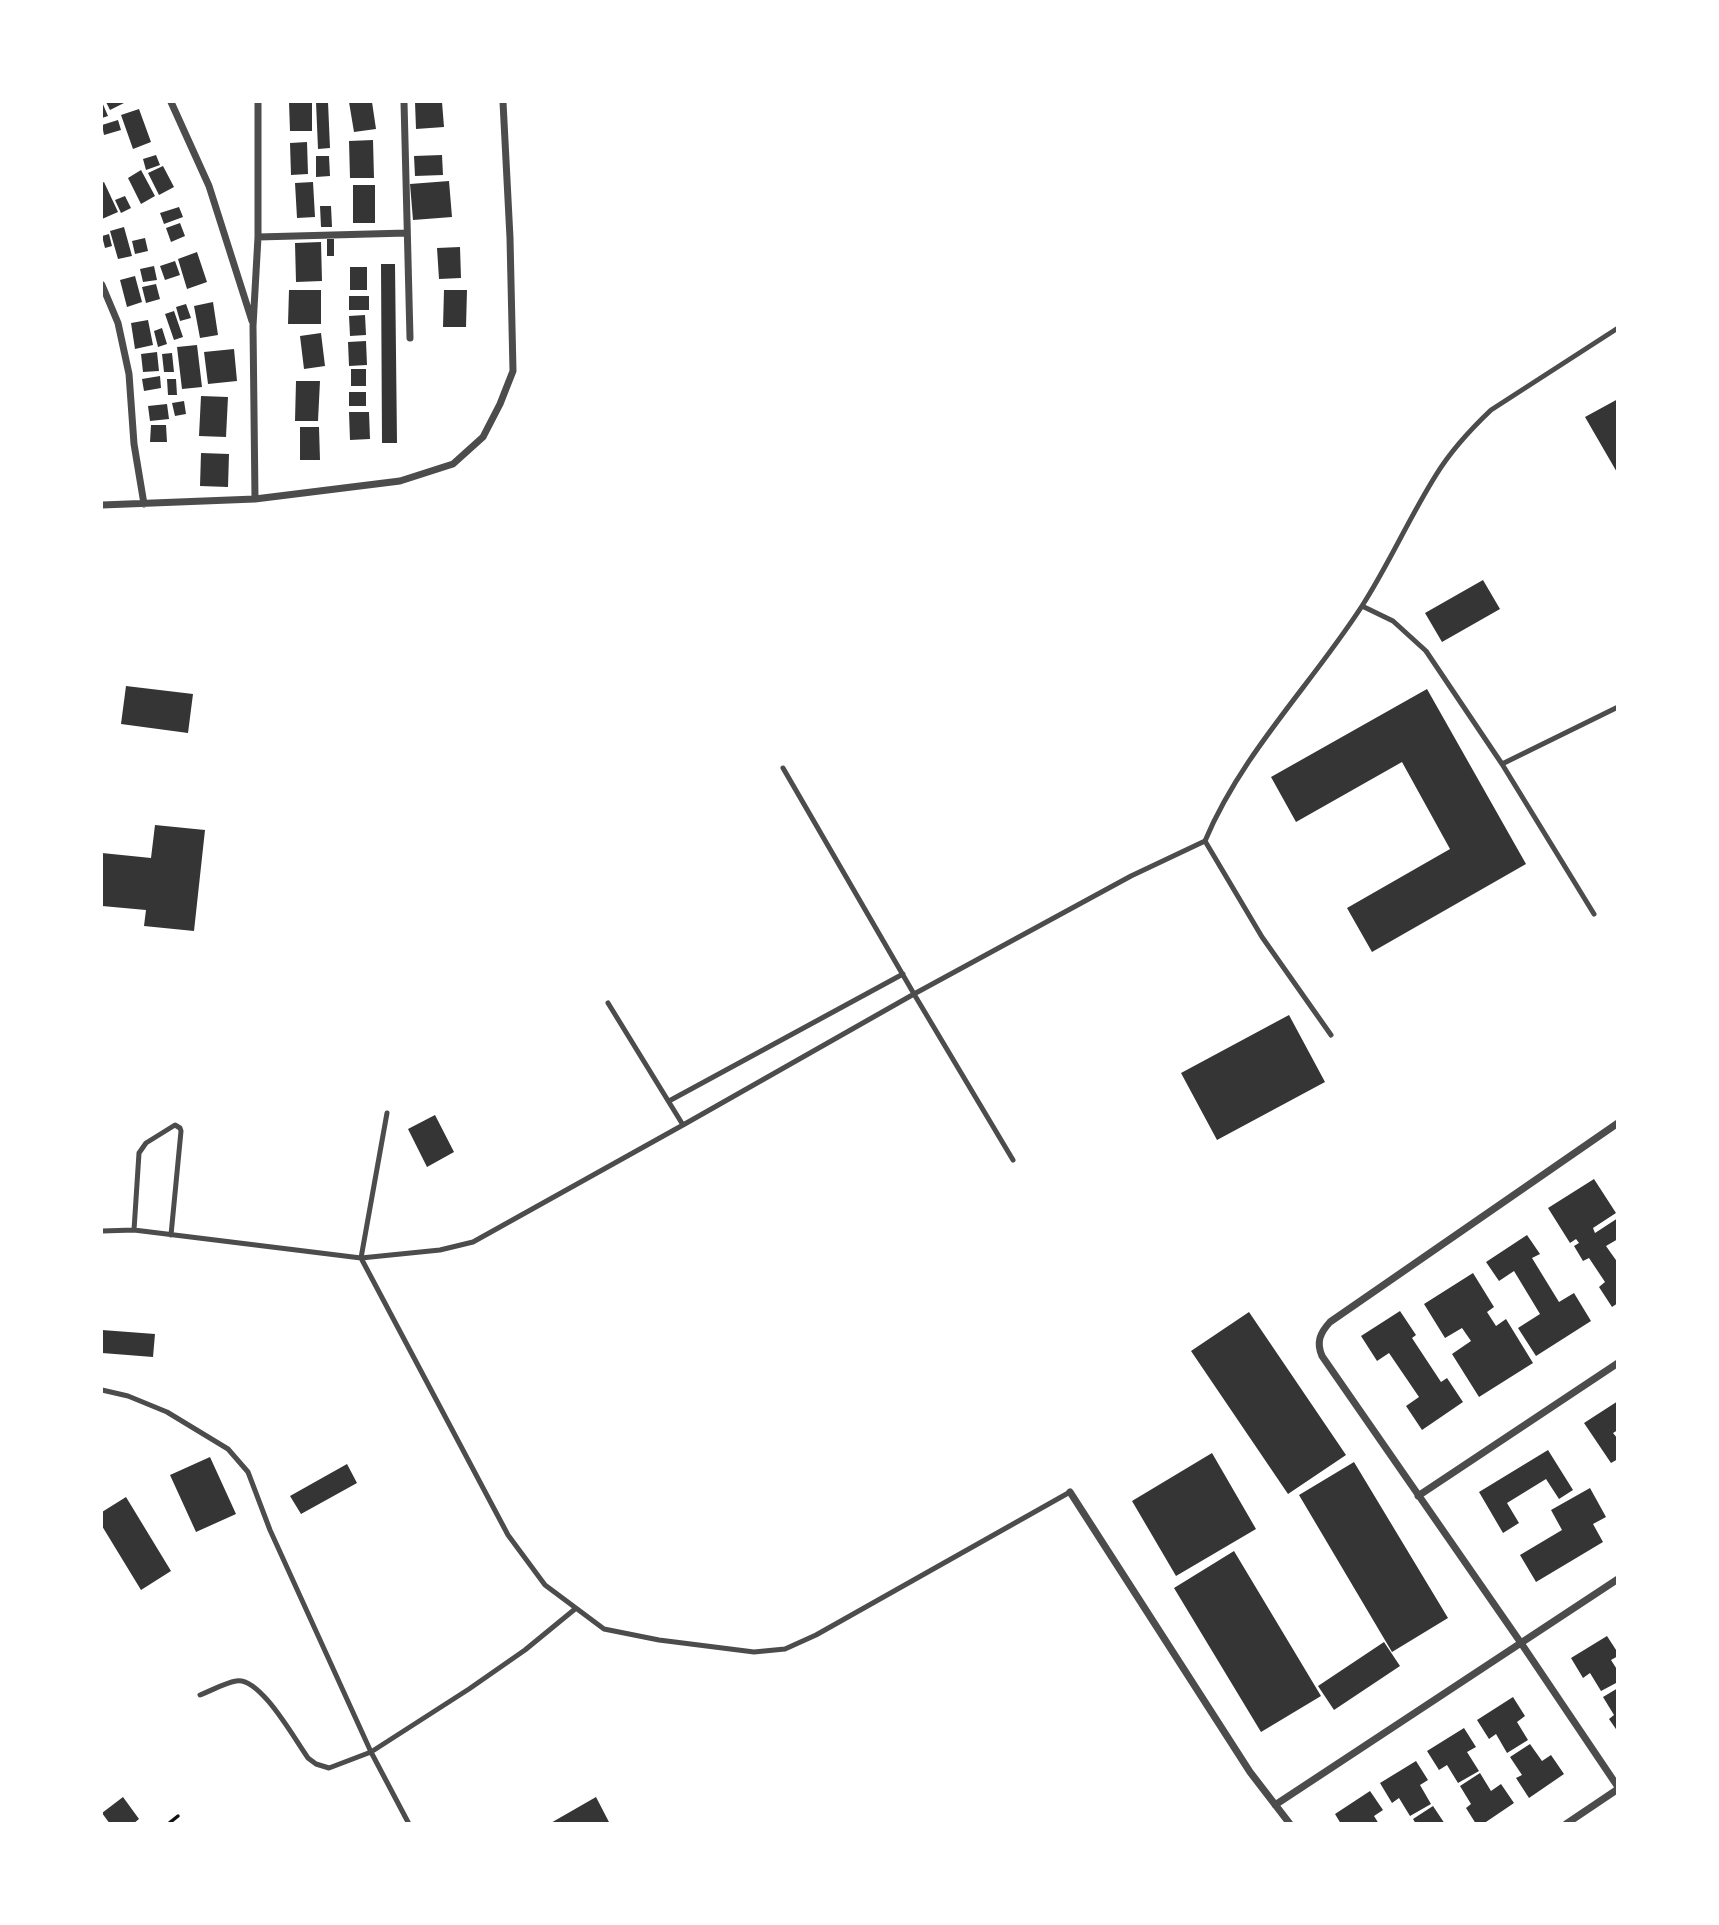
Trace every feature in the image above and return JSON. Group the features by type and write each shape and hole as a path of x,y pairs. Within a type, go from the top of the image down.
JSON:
{"street":[{"path":"171,102 209,186 253,326"},
{"path":"256,499 253,326 258,237 258,102"},
{"path":"404,102 410,338"},
{"path":"102,505 256,499 400,481 453,464 482,437 500,404 513,370 503,102"},
{"path":"258,237 407,233"},
{"path":"102,285 118,323 129,374 134,444 144,504"},
{"path":"1566,1824 1618,1788 1318,1347 1322,1330 1342,1314 1618,1124"},
{"path":"1418,1496 1618,1363"},
{"path":"1070,1493 1250,1772 1290,1824"},
{"path":"1276,1805 1618,1579"}],"lane":[{"path":"102,1231 134,1230 361,1258 440,1250 473,1242 914,994 1131,876 1205,841 1215,817 1274,725 1362,606 1437,473 1474,427 1491,410 1618,328"},
{"path":"1362,606 1394,621 1426,651 1502,764 1594,915"},
{"path":"1502,764 1618,707"},
{"path":"783,768 1013,1160"},
{"path":"1205,841 1262,937 1331,1035"},
{"path":"669,1101 903,974"},
{"path":"608,1003 683,1125"},
{"path":"387,1113 361,1258 508,1535 545,1585 604,1629 659,1640 754,1652 785,1648 816,1635 1070,1493"},
{"path":"134,1230 139,1153 146,1143 175,1125 181,1131 172,1235"},
{"path":"102,1390 128,1396 167,1412 228,1449 248,1472 270,1530 371,1752 409,1824"},
{"path":"200,1695 238,1680 252,1684 262,1693 308,1758 329,1768 371,1752 469,1689 525,1650 575,1609"}],"path":[{"path":"168,1824 178,1816"}],"building":[{"path":"102,102 108,116 102,118"},
{"path":"106,102 126,102 110,110"},
{"path":"289,102 312,102 312,131 290,131"},
{"path":"316,102 328,102 330,148 318,149"},
{"path":"349,102 372,102 376,129 354,132"},
{"path":"415,102 442,102 444,127 416,129"},
{"path":"139,109 151,142 133,149 121,115"},
{"path":"118,120 121,130 104,135 102,125"},
{"path":"373,140 374,178 350,178 349,141"},
{"path":"307,142 308,174 291,175 290,143"},
{"path":"156,155 160,165 146,170 143,159"},
{"path":"442,155 443,175 415,176 414,156"},
{"path":"316,156 329,156 330,176 316,177"},
{"path":"163,166 174,187 159,195 148,173"},
{"path":"141,170 155,196 141,204 128,178"},
{"path":"449,181 452,217 413,220 410,184"},
{"path":"104,182 118,212 102,219 102,183"},
{"path":"313,182 315,217 297,218 295,183"},
{"path":"353,185 375,185 375,223 353,223"},
{"path":"125,196 131,208 121,213 115,200"},
{"path":"320,206 331,206 332,227 321,227"},
{"path":"179,207 183,217 164,224 160,213"},
{"path":"180,223 185,236 171,242 166,228"},
{"path":"124,227 132,256 118,259 110,231"},
{"path":"109,234 112,246 105,248 102,236"},
{"path":"145,238 148,251 135,254 132,241"},
{"path":"327,239 334,239 334,256 327,256"},
{"path":"321,242 322,281 296,282 295,243"},
{"path":"460,247 461,278 439,279 437,248"},
{"path":"197,252 207,282 187,289 178,259"},
{"path":"175,261 180,275 165,280 160,266"},
{"path":"381,264 395,264 397,443 382,443"},
{"path":"154,266 157,280 143,282 140,269"},
{"path":"350,267 367,267 367,290 350,290"},
{"path":"135,276 142,302 127,307 120,280"},
{"path":"156,284 160,299 146,303 142,287"},
{"path":"289,290 321,290 321,324 288,324"},
{"path":"444,290 467,290 466,327 443,327"},
{"path":"349,296 369,296 369,310 349,310"},
{"path":"213,302 218,335 200,338 194,306"},
{"path":"186,304 191,318 180,321 176,307"},
{"path":"174,311 183,337 174,340 165,314"},
{"path":"365,315 366,335 350,336 349,316"},
{"path":"148,320 153,345 135,349 131,323"},
{"path":"162,328 167,344 158,347 154,331"},
{"path":"321,333 325,366 304,369 300,336"},
{"path":"366,341 367,365 349,366 348,342"},
{"path":"197,345 202,387 182,389 177,347"},
{"path":"234,349 237,381 208,384 204,352"},
{"path":"157,352 159,371 143,372 141,354"},
{"path":"172,353 174,372 164,372 162,354"},
{"path":"351,369 366,369 366,386 351,386"},
{"path":"160,376 161,388 144,391 142,379"},
{"path":"167,379 176,379 177,395 168,395"},
{"path":"296,381 320,381 318,421 295,421"},
{"path":"349,392 366,392 366,406 349,406"},
{"path":"201,396 228,397 226,437 199,436"},
{"path":"1618,399 1618,474 1585,417"},
{"path":"184,401 186,414 175,416 172,403"},
{"path":"167,404 169,419 150,421 148,406"},
{"path":"349,412 369,412 370,439 350,440"},
{"path":"151,425 166,425 167,442 150,442"},
{"path":"300,427 319,427 320,460 300,460"},
{"path":"201,453 229,454 228,487 200,486"},
{"path":"1483,580 1500,609 1442,642 1425,613"},
{"path":"126,686 193,694 188,733 121,724"},
{"path":"1427,689 1526,864 1372,952 1347,908 1450,849 1402,762 1296,822 1271,777"},
{"path":"155,825 205,830 194,931 144,926 146,910 102,906 102,853 151,858"},
{"path":"1289,1015 1325,1082 1217,1140 1181,1073"},
{"path":"435,1115 454,1152 427,1167 408,1129"},
{"path":"1594,1179 1616,1213 1593,1228 1595,1233 1618,1218 1618,1239 1606,1246 1618,1263 1618,1303 1612,1307 1599,1287 1605,1282 1589,1258 1583,1261 1574,1246 1579,1243 1576,1239 1570,1243 1548,1208"},
{"path":"1527,1235 1540,1254 1532,1258 1559,1302 1574,1293 1591,1321 1536,1356 1518,1328 1540,1314 1514,1271 1499,1281 1486,1262"},
{"path":"1473,1273 1494,1307 1487,1312 1496,1326 1506,1319 1533,1363 1479,1397 1452,1354 1471,1341 1462,1328 1445,1338 1424,1304"},
{"path":"1400,1311 1416,1335 1412,1338 1441,1382 1447,1378 1463,1402 1422,1430 1406,1406 1419,1397 1389,1353 1377,1361 1361,1336"},
{"path":"1249,1312 1346,1455 1288,1494 1191,1351"},
{"path":"102,1330 155,1334 153,1357 102,1353"},
{"path":"1618,1401 1618,1430 1613,1433 1618,1439 1618,1459 1611,1463 1584,1423"},
{"path":"1548,1450 1573,1490 1559,1499 1546,1479 1507,1503 1519,1523 1503,1533 1479,1492"},
{"path":"1212,1453 1256,1529 1176,1576 1132,1501"},
{"path":"210,1457 236,1514 196,1532 170,1475"},
{"path":"1354,1462 1448,1618 1392,1652 1299,1495"},
{"path":"347,1464 357,1483 301,1514 290,1496"},
{"path":"1590,1488 1606,1517 1593,1524 1603,1542 1536,1582 1520,1555 1562,1530 1551,1510"},
{"path":"126,1497 171,1571 141,1590 102,1526 102,1512"},
{"path":"1234,1551 1321,1696 1261,1732 1174,1588"},
{"path":"1607,1636 1618,1653 1618,1656 1611,1660 1618,1671 1618,1682 1601,1691 1590,1673 1583,1678 1571,1658"},
{"path":"1384,1642 1400,1666 1334,1710 1318,1686"},
{"path":"1618,1688 1618,1732 1609,1719 1614,1715 1603,1697"},
{"path":"1513,1697 1525,1716 1517,1722 1528,1740 1507,1753 1496,1734 1489,1739 1477,1720"},
{"path":"1464,1728 1476,1747 1467,1752 1479,1771 1458,1783 1447,1765 1439,1770 1427,1751"},
{"path":"1530,1744 1542,1761 1551,1755 1564,1774 1529,1798 1516,1778 1522,1775 1510,1757"},
{"path":"1416,1761 1428,1780 1420,1785 1431,1804 1410,1816 1399,1798 1392,1803 1380,1783"},
{"path":"1480,1773 1491,1791 1501,1784 1514,1803 1483,1824 1476,1824 1466,1808 1471,1804 1460,1786"},
{"path":"1370,1791 1383,1810 1374,1816 1379,1824 1341,1824 1335,1814"},
{"path":"123,1797 139,1819 133,1824 110,1824 102,1813"},
{"path":"596,1797 610,1824 549,1824"},
{"path":"1433,1806 1445,1824 1416,1824 1413,1819"}]}
